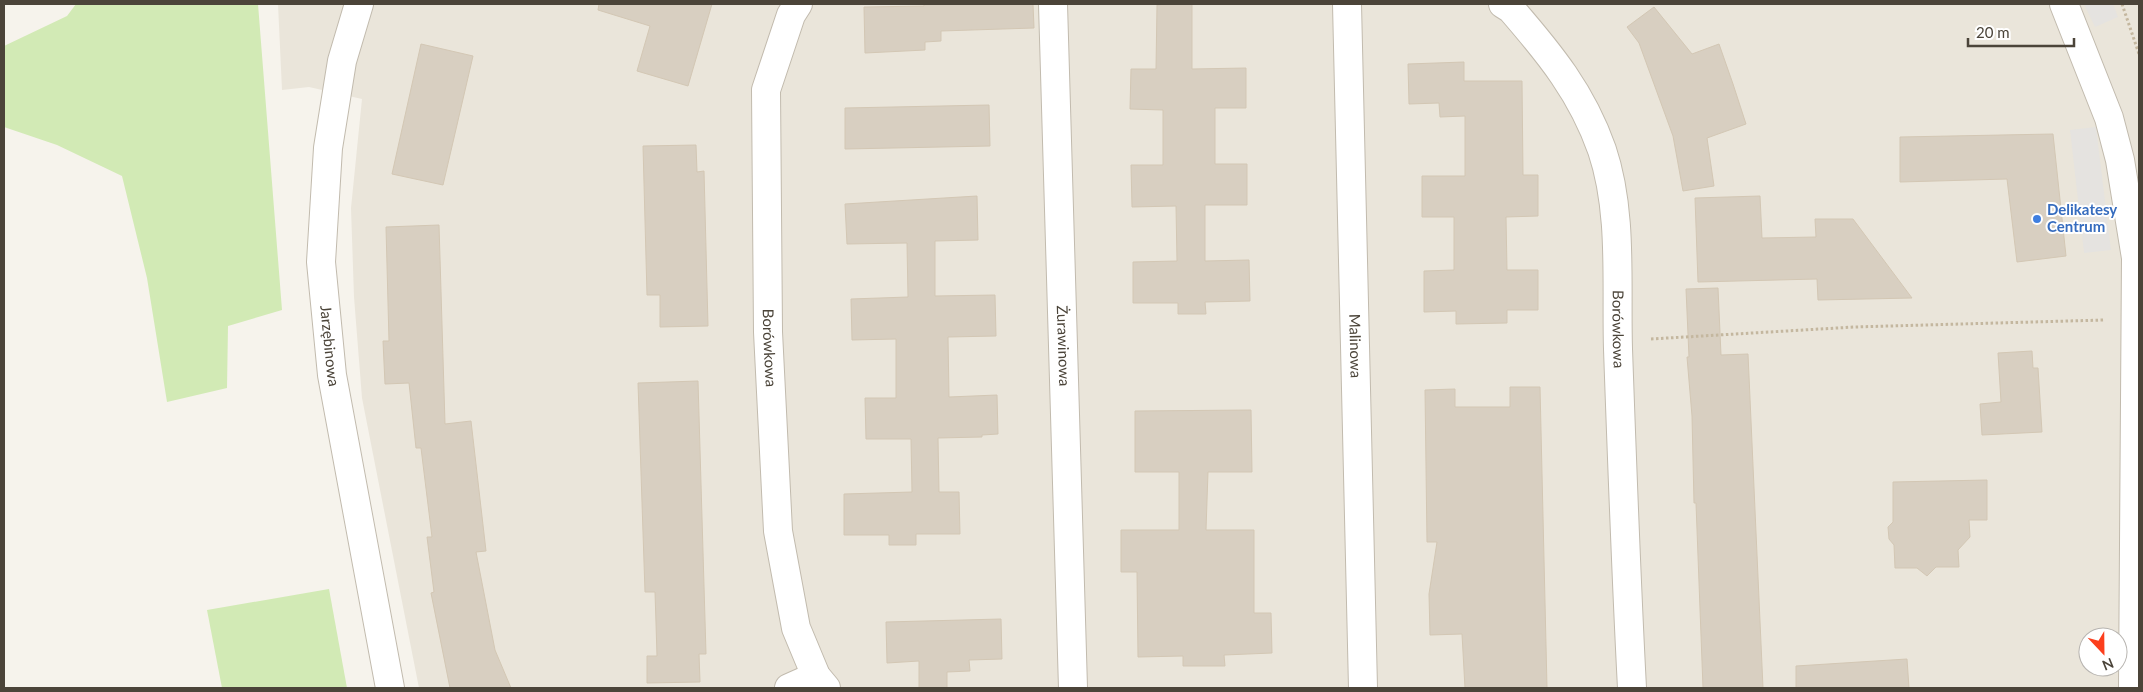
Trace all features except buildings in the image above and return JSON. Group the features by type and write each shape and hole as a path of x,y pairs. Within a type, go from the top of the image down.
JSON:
{"street":[{"name":"Jarzębinowa","path":"359,4 342,61 328,148 321,262 332,375 390,688"},
{"name":"Borówkowa","path":"798,4 791,15 766,90 768,332 778,531 796,628 821,682"},
{"name":"Żurawinowa","path":"1053,4 1074,688"},
{"name":"Malinowa","path":"1347,4 1363,688"},
{"name":"Borówkowa","path":"1503,4 1511,8 1554,58 1580,99 1602,152 1614,211 1624,530 1632,688"},
{"path":"2064,4 2095,80 2120,160 2136,258 2137,414 2133,688"},
{"path":"789,688 821,682"}],"path":[{"path":"2122,4 2139,54"},
{"path":"1618,341 1854,327 2137,319"}],"shaded area":[{"path":"278,4 2139,4 2139,688 419,688 362,398 354,297 351,208 362,99 309,87 282,90"},
{"path":"2084,4 2113,4 2118,17 2095,27"},
{"path":"2096,127 2111,250 2084,253 2070,130"}],"green space":[{"path":"76,4 258,4 282,310 228,326 227,388 167,402 147,278 122,176 57,145 4,127 4,46 67,16"},
{"path":"329,589 347,688 222,688 207,610"}],"place":[{"name":"Delikatesy Centrum","path":"2037,219"}]}
